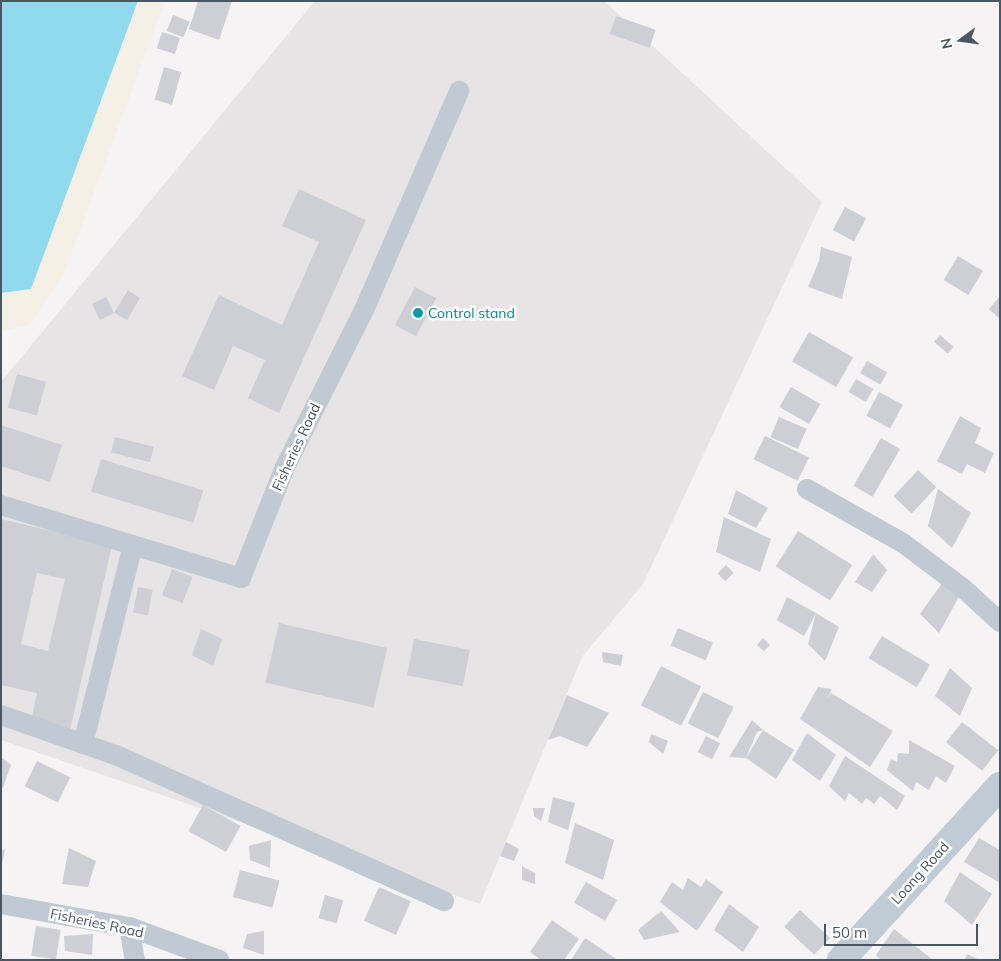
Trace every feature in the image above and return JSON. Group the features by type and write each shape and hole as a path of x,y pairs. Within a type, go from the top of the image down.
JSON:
{"street":[{"name":"Fisheries Road","path":"1,505 241,578 284,467 364,310 459,91"},
{"path":"807,489 903,543 964,589 1000,622"},
{"path":"83,744 133,545"},
{"path":"1,716 118,756 444,901"},
{"name":"Loong Road","path":"841,960 1000,786"},
{"name":"Fisheries Road","path":"1,904 129,927 218,960"},
{"path":"129,927 135,960"}],"shaded area":[{"path":"315,1 604,1 822,202 643,584 582,657 480,904 1,740 1,382"}],"sand":[{"path":"80,1 165,1 65,271 30,325 1,331 1,166"}],"water":[{"path":"1,1 138,1 31,289 1,293"}],"building":[{"path":"198,1 232,1 219,40 189,29"},
{"path":"173,15 190,22 183,38 167,31"},
{"path":"616,16 656,30 650,48 610,34"},
{"path":"162,32 180,38 175,54 157,48"},
{"path":"164,67 181,72 172,105 155,100"},
{"path":"299,189 366,220 279,413 248,398 265,360 233,346 214,390 182,376 219,295 282,325 319,242 282,226"},
{"path":"845,207 866,218 854,241 833,230"},
{"path":"821,247 852,257 842,299 808,287 819,261"},
{"path":"958,256 983,271 968,295 944,280"},
{"name":"Control stand","path":"415,287 436,298 416,336 395,325"},
{"path":"128,290 140,298 127,320 114,313"},
{"path":"1000,296 1000,319 989,309"},
{"path":"106,297 114,313 100,320 92,304"},
{"path":"809,332 853,358 836,387 792,361"},
{"path":"940,335 954,347 948,354 934,342"},
{"path":"867,361 887,372 880,384 860,373"},
{"path":"17,374 46,382 37,416 8,408"},
{"path":"856,379 873,389 866,402 848,392"},
{"path":"791,387 820,404 809,424 780,407"},
{"path":"879,392 903,405 890,429 866,416"},
{"path":"960,416 981,428 975,443 994,453 985,473 967,464 962,474 937,461"},
{"path":"779,417 807,429 798,449 770,437"},
{"path":"1,425 62,445 50,482 1,466"},
{"path":"765,436 809,457 798,481 754,459"},
{"path":"115,437 154,447 150,462 111,453"},
{"path":"881,438 900,449 873,497 854,486"},
{"path":"101,459 203,490 193,523 91,492"},
{"path":"918,470 936,487 912,513 893,496"},
{"path":"938,489 971,513 952,548 928,526"},
{"path":"736,490 768,508 756,528 728,514"},
{"path":"724,517 771,539 760,572 716,552"},
{"path":"1,519 112,545 70,730 31,721 37,693 1,685","holes":["37,573 65,579 48,651 21,644"]},
{"path":"798,531 852,565 830,601 776,567"},
{"path":"873,554 887,570 872,592 855,582"},
{"path":"726,565 734,573 725,581 718,573"},
{"path":"172,569 193,577 183,603 162,595"},
{"path":"945,579 961,593 939,633 920,614"},
{"path":"138,587 153,590 148,615 133,613"},
{"path":"787,597 816,613 804,636 777,620"},
{"path":"816,613 839,627 825,661 808,644"},
{"path":"279,623 387,648 373,707 265,682"},
{"path":"678,628 713,643 706,660 671,645"},
{"path":"201,629 222,639 213,666 192,655"},
{"path":"882,636 930,665 917,687 869,658"},
{"path":"763,638 770,645 764,651 757,645"},
{"path":"414,639 470,650 463,686 407,675"},
{"path":"602,652 623,655 621,666 603,662"},
{"path":"661,666 701,686 681,726 641,705"},
{"path":"950,668 972,688 960,716 935,696"},
{"path":"818,687 832,689 827,699 831,693 893,731 870,767 800,719"},
{"path":"703,692 734,707 718,738 688,723"},
{"path":"567,695 609,713 587,747 560,736 548,740"},
{"path":"752,720 763,730 757,732 746,758 729,757"},
{"path":"962,722 998,750 982,771 946,742"},
{"path":"763,730 794,750 776,779 746,758"},
{"path":"807,733 836,755 820,781 792,760"},
{"path":"651,734 668,741 663,754 649,742"},
{"path":"706,736 720,743 712,759 698,752"},
{"path":"909,740 955,766 946,783 936,776 929,790 916,782 913,791 887,770 891,759 897,762 898,753 909,754"},
{"path":"845,756 905,796 897,810 880,796 874,804 866,798 862,804 849,793 845,801 829,786"},
{"path":"1,757 11,765 3,788 1,786"},
{"path":"37,761 70,777 58,802 25,786"},
{"path":"553,797 575,803 568,830 548,822"},
{"path":"203,805 241,826 226,852 188,831"},
{"path":"533,808 545,808 541,821 534,816"},
{"path":"575,823 614,840 603,880 565,863"},
{"path":"979,838 1000,850 1000,883 964,862"},
{"path":"271,840 270,868 250,860 249,846"},
{"path":"506,842 519,849 514,861 500,856"},
{"path":"69,848 96,861 88,887 62,884"},
{"path":"1,849 5,850 2,864 1,864"},
{"path":"522,866 535,873 535,884 522,880"},
{"path":"240,870 280,881 272,908 233,897"},
{"path":"960,872 992,894 972,925 944,901"},
{"path":"688,878 701,887 706,879 723,892 697,931 660,902 672,882 683,890"},
{"path":"586,882 617,900 605,921 574,903"},
{"path":"379,887 411,901 396,935 364,921"},
{"path":"325,895 343,900 337,923 318,918"},
{"path":"729,904 759,927 743,952 714,930"},
{"path":"800,910 830,938 814,955 784,927"},
{"path":"661,911 680,932 644,940 638,930"},
{"path":"552,920 579,939 564,960 541,960 530,952"},
{"path":"36,926 61,930 56,960 31,956"},
{"path":"894,929 933,960 881,960 876,955"},
{"path":"264,931 264,955 243,948 247,934"},
{"path":"93,934 92,955 65,951 64,936"},
{"path":"585,938 618,960 571,960"},
{"path":"967,954 980,960 965,960"}],"place":[{"name":"Control stand","path":"418,313"}]}
